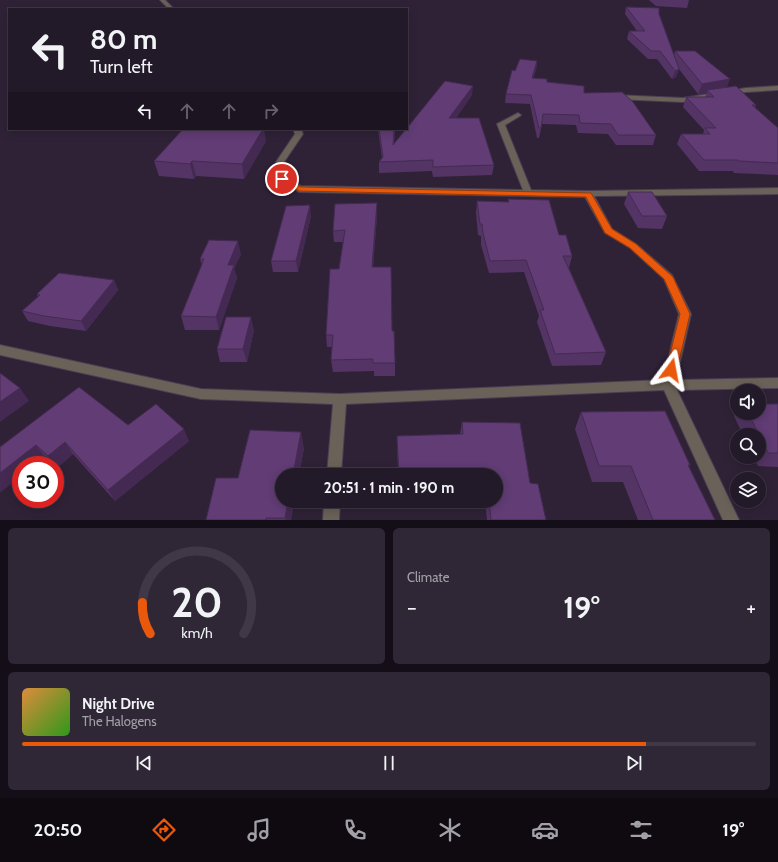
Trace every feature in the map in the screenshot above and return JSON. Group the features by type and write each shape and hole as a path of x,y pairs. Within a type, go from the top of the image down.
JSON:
{"street":[{"path":"162,0 171,8"},
{"path":"607,97 682,100 746,90 778,88"},
{"path":"518,115 501,124 528,193"},
{"path":"297,130 299,134 280,162 282,179 299,189 588,194 778,191"},
{"path":"588,194 608,231 633,246 668,277 685,314 668,385 731,520"},
{"path":"0,350 201,394 340,399 668,385 778,383"},
{"path":"335,468 340,399"},
{"path":"331,520 332,508"}],"building":[{"path":"626,7 659,8 659,14 679,69 675,71 660,51 651,51 629,31 645,31"},
{"path":"675,51 695,51 730,79 702,84"},
{"path":"520,59 537,61 532,78 547,79 547,82 584,86 584,93 622,92 633,102 656,135 618,135 611,124 580,123 579,115 543,114 541,128 539,128 531,95 506,94 512,70 515,71"},
{"path":"445,81 473,86 449,118 479,118 494,165 433,167 433,160 379,162 383,157 379,130 394,130 393,145 405,130 408,130 408,127"},
{"path":"736,86 756,105 752,105 778,128 778,163 738,160 704,160 681,134 710,134 705,128 716,128 686,97 714,97 707,90"},
{"path":"182,130 262,130 242,164 192,161 190,164 154,161"},
{"path":"628,192 652,192 667,216 642,216"},
{"path":"508,199 549,200 559,235 566,235 572,256 563,256 606,352 555,354 540,310 544,310 526,260 490,261 482,224 480,224 477,201 509,202"},
{"path":"377,203 372,267 391,267 392,331 394,331 395,363 373,363 373,359 331,360 333,335 326,335 330,269 339,269 345,230 333,231 335,204"},
{"path":"310,205 296,261 271,261 286,206"},
{"path":"209,240 238,241 228,265 234,265 216,317 181,316 204,259 200,259"},
{"path":"59,273 114,280 81,321 44,316 22,311 40,295 37,294"},
{"path":"226,317 251,317 243,349 217,349"},
{"path":"0,373 20,388 0,402"},
{"path":"79,387 128,425 156,404 184,429 108,490 65,442 48,456 36,445 22,456 12,456 12,464 0,473 0,447"},
{"path":"766,404 778,404 778,453 768,453 766,449 766,428 756,428 752,420 766,420"},
{"path":"665,411 690,465 688,465 715,520 653,520 631,466 599,466 581,412"},
{"path":"462,422 520,423 530,483 538,484 546,520 491,520 490,508 503,508 503,468 399,468 397,436 463,434"},
{"path":"250,430 301,432 294,468 275,468 275,508 287,508 285,518 266,518 266,520 206,520 216,478 238,478"}],"route":[{"path":"282,179 299,189 588,194 608,231 633,246 668,277 685,314 671,370"}]}
